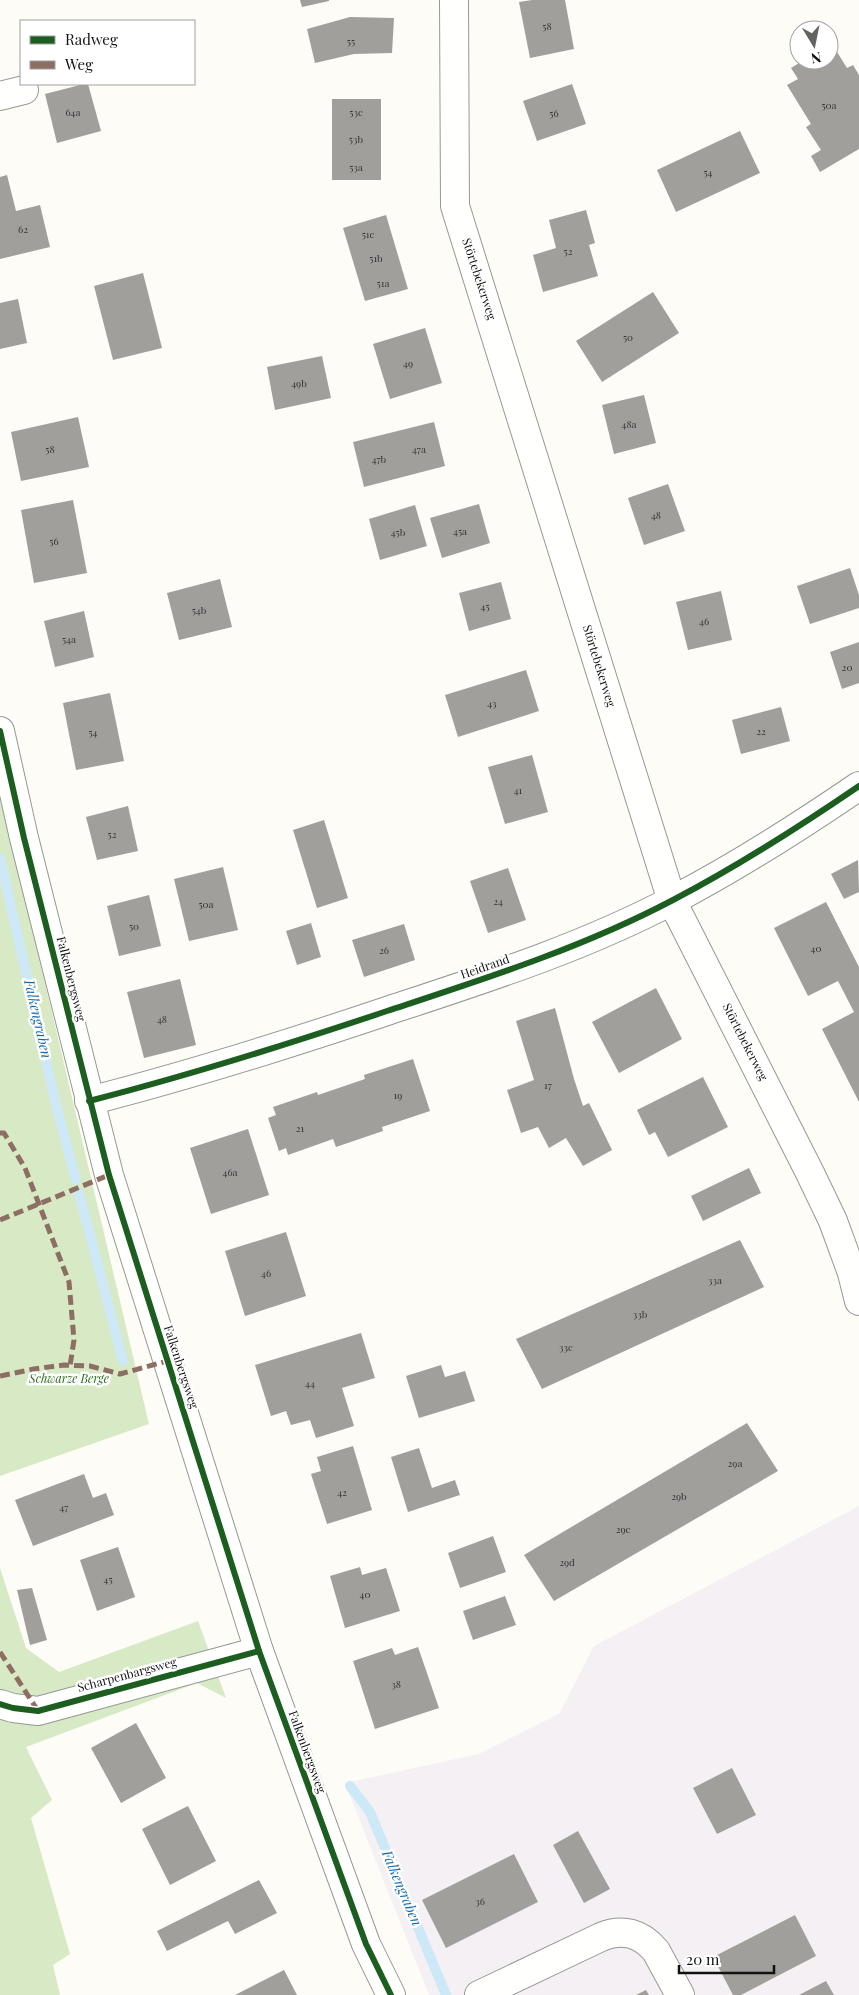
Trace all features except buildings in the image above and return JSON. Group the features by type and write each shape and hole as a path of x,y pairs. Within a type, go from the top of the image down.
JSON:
{"street":[{"name":"Störtebekerweg","path":"454,0 455,206 672,901 833,1222 852,1273 859,1301"},
{"name":"Falkenbergsweg","path":"0,731 24,838 109,1175 259,1652 366,1944 391,1995"},
{"name":"Heidrand","path":"89,1101 268,1050 474,983 574,945 672,901 732,868 794,831 859,786"},
{"name":"Scharpenbargsweg","path":"0,1704 13,1708 38,1711 259,1652"},
{"path":"479,1995 601,1937 618,1932 634,1934 652,1945 680,1995"}],"shaded area":[{"path":"859,1506 859,1995 429,1995 345,1783 479,1754 559,1714 594,1646"}],"green space":[{"name":"Schwarze Berge","path":"0,792 149,1424 0,1476"},
{"path":"0,1568 26,1648 59,1672 198,1621 226,1698 197,1683 26,1747 52,1800 31,1818 70,1954 53,1965 60,1995 0,1995"}],"waterway":[{"name":"Falkengraben","path":"0,858 55,1101 76,1180"},
{"name":"Falkengraben","path":"79,1193 123,1361"},
{"name":"Falkengraben","path":"350,1786 370,1812 446,1995"}],"marked path":[{"path":"0,1133 4,1133 25,1168 69,1282 74,1340 70,1366"},
{"path":"0,1220 109,1175"},
{"path":"0,1376 64,1365 90,1366 120,1374 167,1361"},
{"path":"0,1652 38,1711"}],"cycle path":[{"path":"0,731 24,838 109,1175 259,1651 366,1944 391,1995"},
{"path":"89,1101 202,1070 313,1035 532,962 568,948 639,917 721,874 768,846 859,786"},
{"path":"0,1704 13,1708 38,1711 259,1651"}]}
